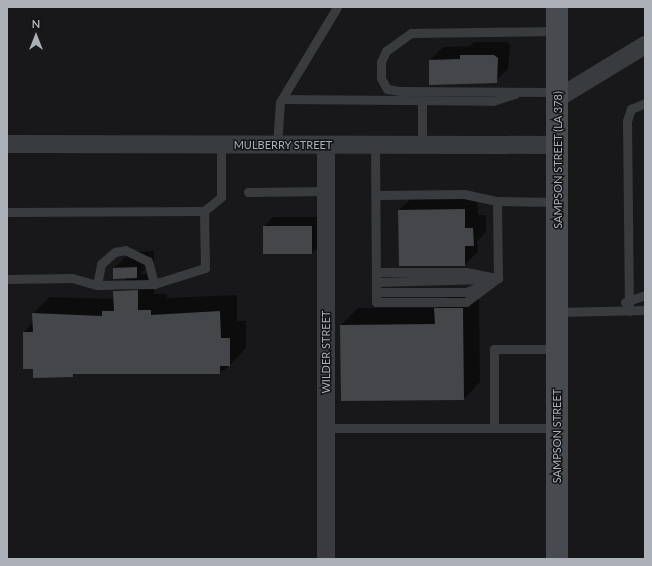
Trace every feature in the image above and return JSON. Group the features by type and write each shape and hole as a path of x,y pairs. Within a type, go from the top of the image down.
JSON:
{"main road":[{"name":"SAMPSON STREET (LA 378)","path":"557,7 558,312"},
{"name":"SAMPSON STREET","path":"557,559 558,312"}],"street":[{"path":"558,95 645,45"},
{"name":"MULBERRY STREET","path":"7,144 558,145"},
{"name":"WILDER STREET","path":"326,145 326,559"}],"lane":[{"path":"277,145 277,116 282,99 337,7"},
{"path":"557,31 419,31 394,43 381,62 382,85 393,91 523,92 558,95"},
{"path":"282,99 493,101 523,92"},
{"path":"422,101 422,145"},
{"path":"629,311 627,121 631,109 645,103"},
{"path":"7,212 204,210 221,197 221,144"},
{"path":"375,145 376,302 466,302 498,278"},
{"path":"248,192 326,191"},
{"path":"376,194 464,194 497,201 558,202"},
{"path":"497,201 498,278"},
{"path":"7,279 72,278 97,285 154,284 205,268 204,210"},
{"path":"97,285 101,264 115,252 125,250 142,255 148,261 154,284"},
{"path":"376,272 466,272 498,278"},
{"path":"376,282 498,278"},
{"path":"606,311 629,299 645,295"},
{"path":"558,312 645,310"},
{"path":"494,428 494,350 558,350"},
{"path":"326,428 557,428"}],"building":[{"path":"460,55 494,55 498,58 497,83 429,85 429,60 460,59"},
{"path":"465,209 465,228 473,228 474,246 465,246 465,266 399,266 398,210"},
{"path":"263,226 312,226 312,254 263,254"},
{"path":"137,267 137,278 113,279 113,268"},
{"path":"138,290 138,310 151,310 151,315 220,311 221,338 230,338 230,366 220,366 220,374 73,374 73,377 33,378 33,369 23,369 23,332 33,332 32,313 102,316 102,311 114,311 113,291"},
{"path":"434,308 463,308 464,400 341,401 340,325 435,324"}]}
